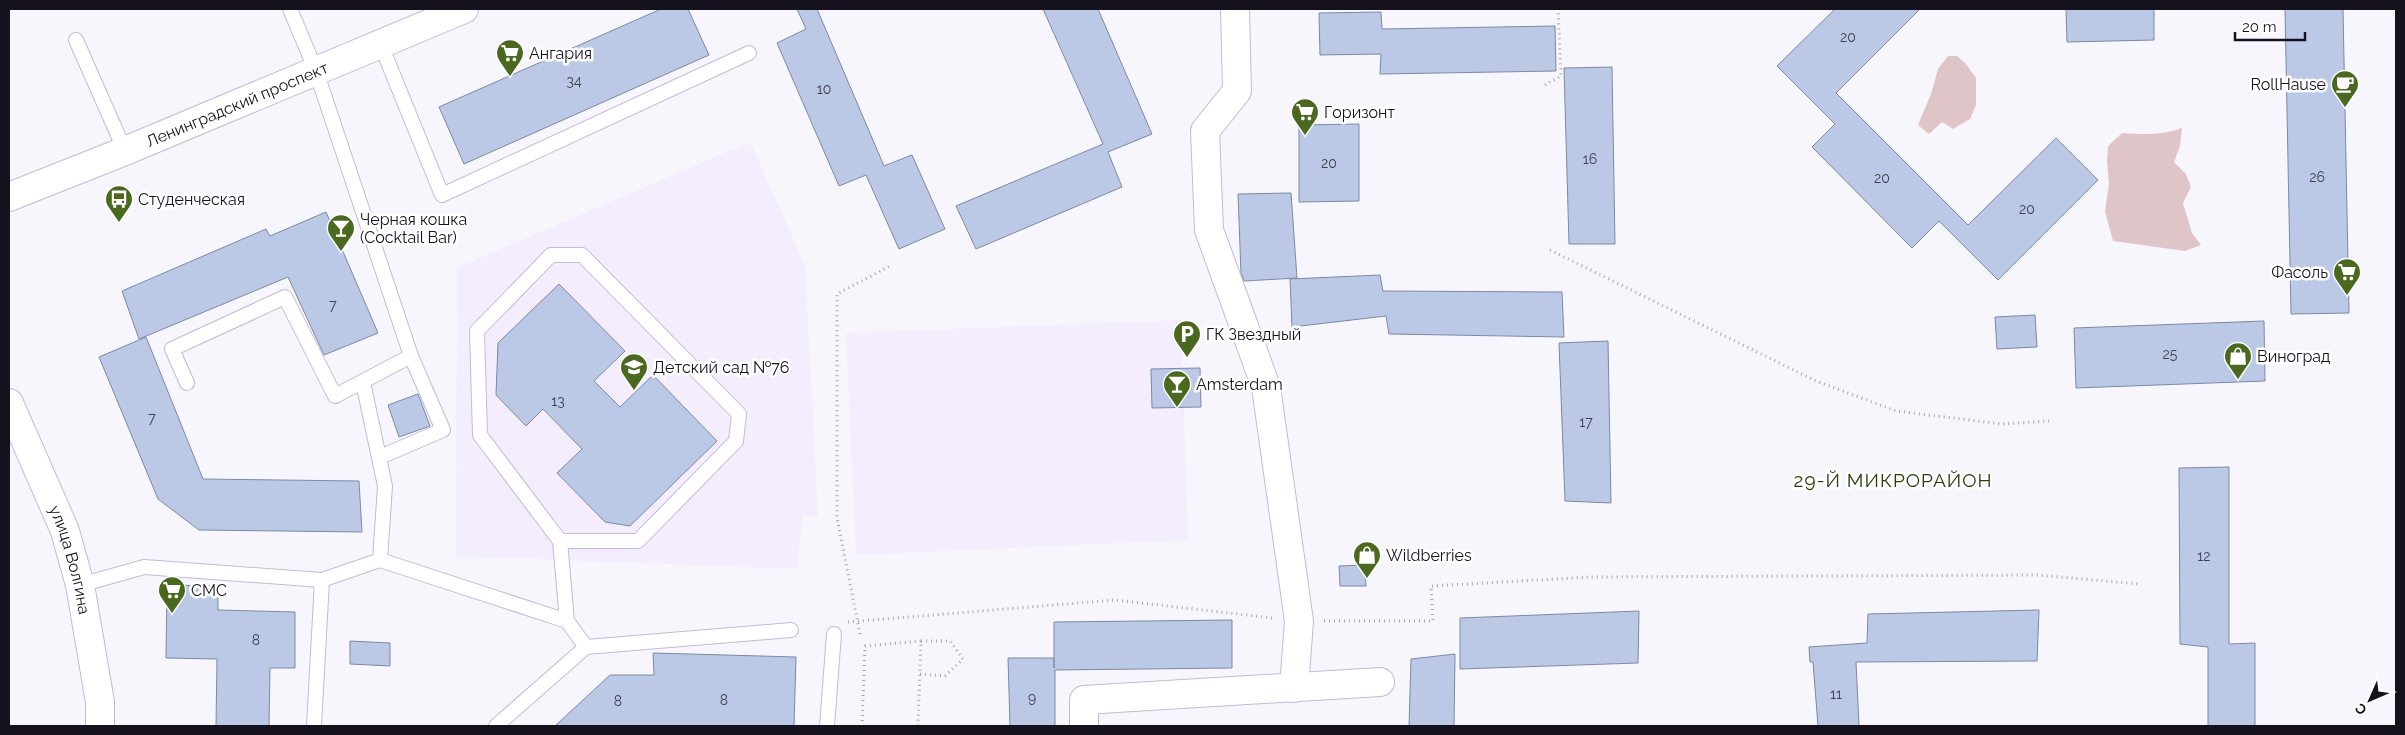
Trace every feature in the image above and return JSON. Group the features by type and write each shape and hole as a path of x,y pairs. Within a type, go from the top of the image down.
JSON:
{"street":[{"name":"Ленинградский проспект","path":"9,197 125,151 464,9"},
{"path":"1235,9 1237,92 1205,131 1209,230 1266,387 1298,621 1294,688"},
{"name":"улица Волгина","path":"9,403 64,531 80,585 100,702 100,726"},
{"path":"1084,726 1084,700 1380,682"}],"lane":[{"path":"290,9 316,71 411,356 443,430 380,457"},
{"path":"76,40 125,151"},
{"path":"381,45 442,195 749,53"},
{"path":"560,541 638,541 736,441 739,414 582,255 551,255 477,331 480,435 560,541 567,621 586,648"},
{"path":"187,383 172,349 285,298 335,396 411,356"},
{"path":"363,382 385,486 380,560"},
{"path":"80,585 144,568 322,580 380,560 567,621"},
{"path":"314,726 322,580"},
{"path":"827,726 838,628"},
{"path":"496,726 586,648 791,630"}],"path":[{"path":"1545,85 1561,76 1558,9"},
{"path":"1550,250 1816,381 1896,411 2002,424 2049,421"},
{"path":"860,634 837,518 837,294 890,266"},
{"path":"838,628 857,621 976,613 1115,600 1298,621 1434,621 1431,586 1592,577 2037,575 2140,584"},
{"path":"918,726 921,641"},
{"path":"862,726 865,646 921,641 950,641 962,659 945,676 920,674"}],"shaded area":[{"path":"1948,56 1957,56 1966,64 1976,78 1976,105 1970,119 1953,129 1942,122 1929,134 1918,125 1931,94 1938,69"},
{"path":"2182,128 2180,146 2174,162 2186,174 2191,187 2183,203 2192,233 2201,245 2185,251 2113,241 2105,212 2109,183 2108,146 2122,133 2152,134"},
{"name":"Детский сад №76","path":"750,142 805,265 818,517 803,515 797,569 456,556 457,268"},
{"path":"1181,320 1188,540 856,555 846,333"}],"building":[{"path":"661,9 688,9 709,55 464,164 439,107"},
{"path":"797,9 817,9 884,166 912,155 945,229 899,249 866,175 839,186 777,43 806,29"},
{"path":"1043,9 1098,9 1152,134 1108,152 1122,187 976,249 956,206 1103,144"},
{"path":"1835,9 1920,9 1836,93 1968,225 2056,138 2098,180 1998,280 1939,221 1912,248 1812,147 1835,124 1777,66"},
{"path":"2066,9 2154,9 2154,40 2067,42"},
{"path":"2285,9 2343,9 2349,313 2291,314"},
{"path":"1381,12 1382,29 1555,26 1556,71 1380,74 1381,54 1320,55 1319,13"},
{"path":"1612,67 1615,244 1569,244 1564,68"},
{"path":"1359,124 1359,201 1299,202 1299,125"},
{"path":"1291,193 1297,278 1244,281 1241,273 1238,194"},
{"path":"326,212 378,333 324,355 288,277 139,339 122,291 266,229 270,236"},
{"path":"1380,275 1383,291 1562,292 1564,337 1389,334 1386,316 1292,327 1290,279"},
{"path":"559,284 625,351 594,381 620,407 653,375 717,441 630,526 605,522 557,473 582,449 543,409 526,426 496,395 498,343"},
{"path":"2035,315 2037,347 1997,349 1995,317"},
{"path":"2264,321 2265,381 2076,388 2074,328"},
{"path":"146,337 203,479 359,481 362,532 199,530 158,499 99,357"},
{"path":"1608,341 1611,503 1565,501 1559,343"},
{"path":"1200,368 1201,407 1152,408 1151,369"},
{"path":"418,394 430,426 399,437 388,405"},
{"path":"2229,467 2229,644 2255,643 2255,726 2208,726 2208,647 2180,644 2179,468"},
{"path":"1365,565 1366,586 1340,586 1339,566"},
{"path":"167,585 218,586 218,610 295,612 295,668 270,668 269,726 216,726 217,659 166,658"},
{"path":"2039,610 2037,661 1856,662 1859,726 1818,726 1813,662 1810,662 1809,647 1867,643 1868,614"},
{"path":"1639,611 1638,663 1460,669 1460,618"},
{"path":"1232,620 1232,668 1055,670 1055,726 1010,726 1008,658 1054,658 1054,622"},
{"path":"350,641 390,643 390,666 350,664"},
{"path":"653,653 796,657 794,726 555,726 610,675 654,675"},
{"path":"1455,654 1454,726 1409,726 1411,659"}],"place":[{"name":"Ангария","path":"510,77"},
{"name":"RollHause","path":"2345,108"},
{"name":"Горизонт","path":"1305,136"},
{"name":"Студенческая","path":"119,223"},
{"name":"Черная кошка (Cocktail Bar)","path":"341,252"},
{"name":"Фасоль","path":"2347,296"},
{"name":"ГК Звездный","path":"1187,358"},
{"name":"Виноград","path":"2238,380"},
{"name":"Детский сад №76","path":"634,391"},
{"name":"Amsterdam","path":"1177,408"},
{"name":"Wildberries","path":"1367,579"},
{"name":"СМС","path":"172,614"}],"district":[{"name":"29-Й МИКРОРАЙОН","path":"1893,480"}]}
